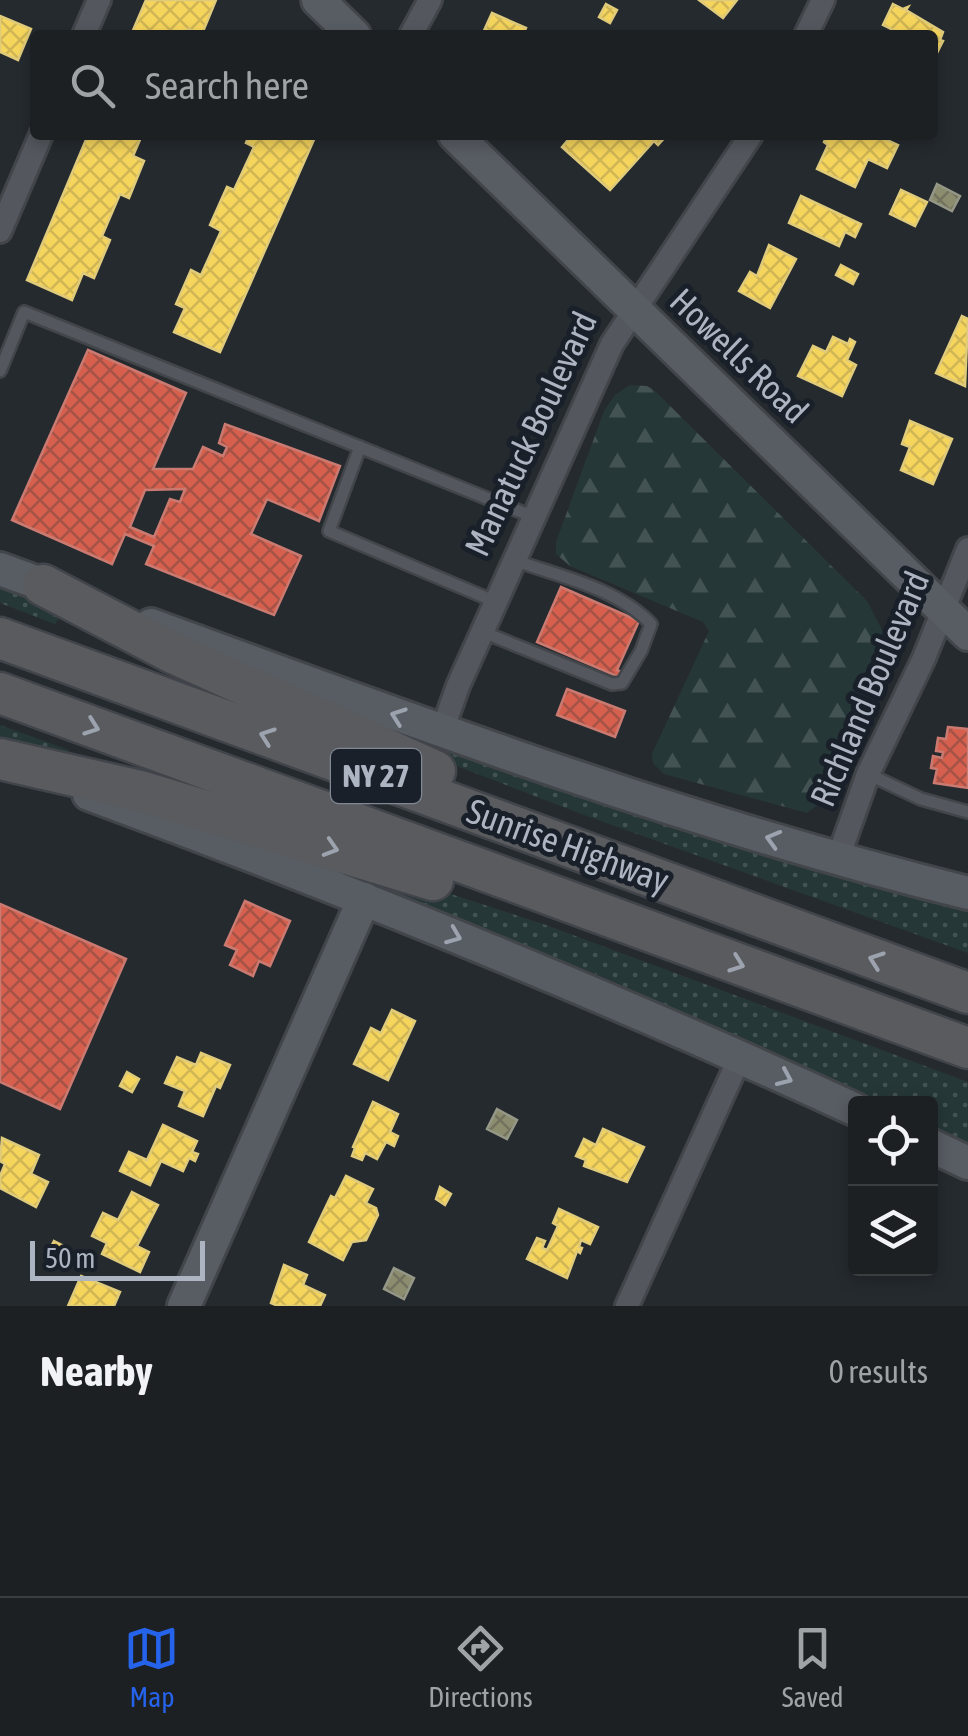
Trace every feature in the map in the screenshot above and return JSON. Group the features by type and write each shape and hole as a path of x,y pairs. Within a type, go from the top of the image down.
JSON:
{"highway":[{"path":"43,584 172,653 753,914"},
{"name":"Sunrise Highway","path":"0,638 968,993"},
{"name":"Sunrise Highway","path":"0,693 968,1048"},
{"path":"0,760 140,791 449,885 646,930"}],"main road":[{"path":"318,0 349,30"},
{"name":"Howells Road","path":"460,140 634,310 954,602 968,634"},
{"name":"Sunrise Highway","path":"0,569 442,732 652,802 968,893"},
{"path":"0,760 364,900 848,1106"},
{"path":"184,1306 364,900"},
{"path":"938,1149 968,1163"}],"street":[{"path":"86,30 99,0"},
{"path":"414,30 430,0"},
{"path":"808,30 823,0"},
{"path":"0,231 39,140"},
{"name":"Manatuck Boulevard","path":"442,732 612,344 748,140"},
{"name":"Richland Boulevard","path":"838,858 868,774 954,602 968,549"},
{"path":"627,1306 740,1058"}],"lane":[{"path":"0,371 24,312 536,518"},
{"path":"360,446 329,531 496,602"},
{"path":"483,632 612,684 622,683 641,652 651,624 642,614 584,584 516,560"},
{"path":"868,774 920,799 968,812"}],"green space":[{"path":"630,385 655,391 867,601 884,634 884,654 823,801 807,813 664,774 653,763 652,754 709,631 703,622 570,566 556,554 556,542 604,411 615,395"},
{"path":"0,587 61,614 55,624 0,603"},
{"path":"262,675 968,901 968,953 428,755"},
{"path":"0,725 69,750 65,758 0,737"},
{"path":"307,847 546,925 968,1082 968,1146 938,1131 938,1096 865,1096 601,976 301,856"}],"building: Homes":[{"path":"146,0 216,0 204,30 133,30"},
{"path":"699,0 737,0 723,18"},
{"path":"606,4 617,10 610,23 599,17"},
{"path":"893,4 908,7 906,10 943,32 943,41 938,51 938,30 893,30 883,25"},
{"path":"492,13 526,28 525,30 484,30"},
{"path":"0,16 31,29 18,60 0,52"},
{"path":"86,140 140,140 133,156 144,161 129,198 120,194 102,236 110,240 94,278 83,273 72,300 27,280"},
{"path":"314,140 220,352 174,332 185,308 176,304 191,270 201,275 221,231 210,225 227,187 234,190 254,147 246,143"},
{"path":"568,140 662,140 658,145 654,141 610,190 562,147"},
{"path":"887,140 898,145 887,168 868,159 855,187 817,169 828,145 824,142"},
{"path":"901,190 927,202 915,226 890,214"},
{"path":"801,196 861,224 855,237 845,232 839,246 789,223"},
{"path":"769,245 796,259 770,308 739,291 750,272 757,276"},
{"path":"841,265 858,274 853,284 836,275"},
{"path":"962,316 968,319 965,386 936,373"},
{"path":"833,337 848,344 850,339 855,342 847,360 856,365 842,396 798,376 813,346 826,352"},
{"path":"910,421 952,439 933,484 901,470 910,447 902,444"},
{"path":"392,1010 415,1021 388,1080 354,1064 371,1028 381,1033"},
{"path":"201,1053 230,1065 203,1116 179,1106 185,1091 165,1083 177,1057 196,1065"},
{"path":"127,1072 139,1079 132,1092 120,1086"},
{"path":"373,1102 398,1114 390,1132 398,1136 394,1146 386,1142 377,1159 365,1153 362,1160 352,1156 353,1147"},
{"path":"163,1125 197,1141 192,1152 198,1154 195,1161 189,1158 183,1171 161,1161 150,1185 120,1171 129,1152 147,1160"},
{"path":"603,1129 644,1147 627,1182 584,1166 586,1160 576,1156 584,1139 596,1145"},
{"path":"2,1138 39,1155 31,1174 48,1182 36,1207 0,1188 5,1164 0,1161"},
{"path":"346,1176 373,1189 366,1203 376,1208 378,1215 366,1240 352,1242 343,1260 309,1242 331,1196 335,1198"},
{"path":"440,1187 451,1194 445,1205 436,1199"},
{"path":"132,1192 158,1205 137,1246 149,1252 140,1272 102,1254 107,1243 92,1236 103,1213 118,1220"},
{"path":"559,1209 598,1227 590,1244 581,1240 582,1248 580,1253 577,1251 567,1278 527,1259 537,1238 545,1241 542,1248 547,1250 558,1226 553,1223"},
{"path":"54,1241 70,1249 65,1259 49,1251"},
{"path":"284,1265 307,1275 303,1285 325,1295 320,1306 271,1303"},
{"path":"81,1276 120,1292 114,1306 68,1306"}],"building: Shops":[{"path":"88,350 186,393 153,469 193,469 203,447 223,456 227,447 219,443 225,424 340,466 319,521 267,499 251,534 301,556 274,615 146,564 154,546 125,534 112,564 12,520","holes":["185,489 180,502 170,499 154,537 130,527 145,490"]},
{"path":"561,587 639,621 617,670 622,672 619,677 537,642"},
{"path":"567,689 625,711 615,737 557,715"},
{"path":"948,727 968,729 968,788 934,783 937,769 931,768 933,756 942,758 943,752 936,751 938,738 946,739"},
{"path":"245,901 290,921 270,966 259,961 253,976 230,965 237,950 225,945"},
{"path":"0,904 126,959 60,1109 0,1082"}],"building: Industry":[{"path":"937,184 960,196 952,211 930,200"},
{"path":"497,1109 517,1120 507,1139 487,1129"},
{"path":"394,1268 414,1278 404,1299 384,1289"}]}
